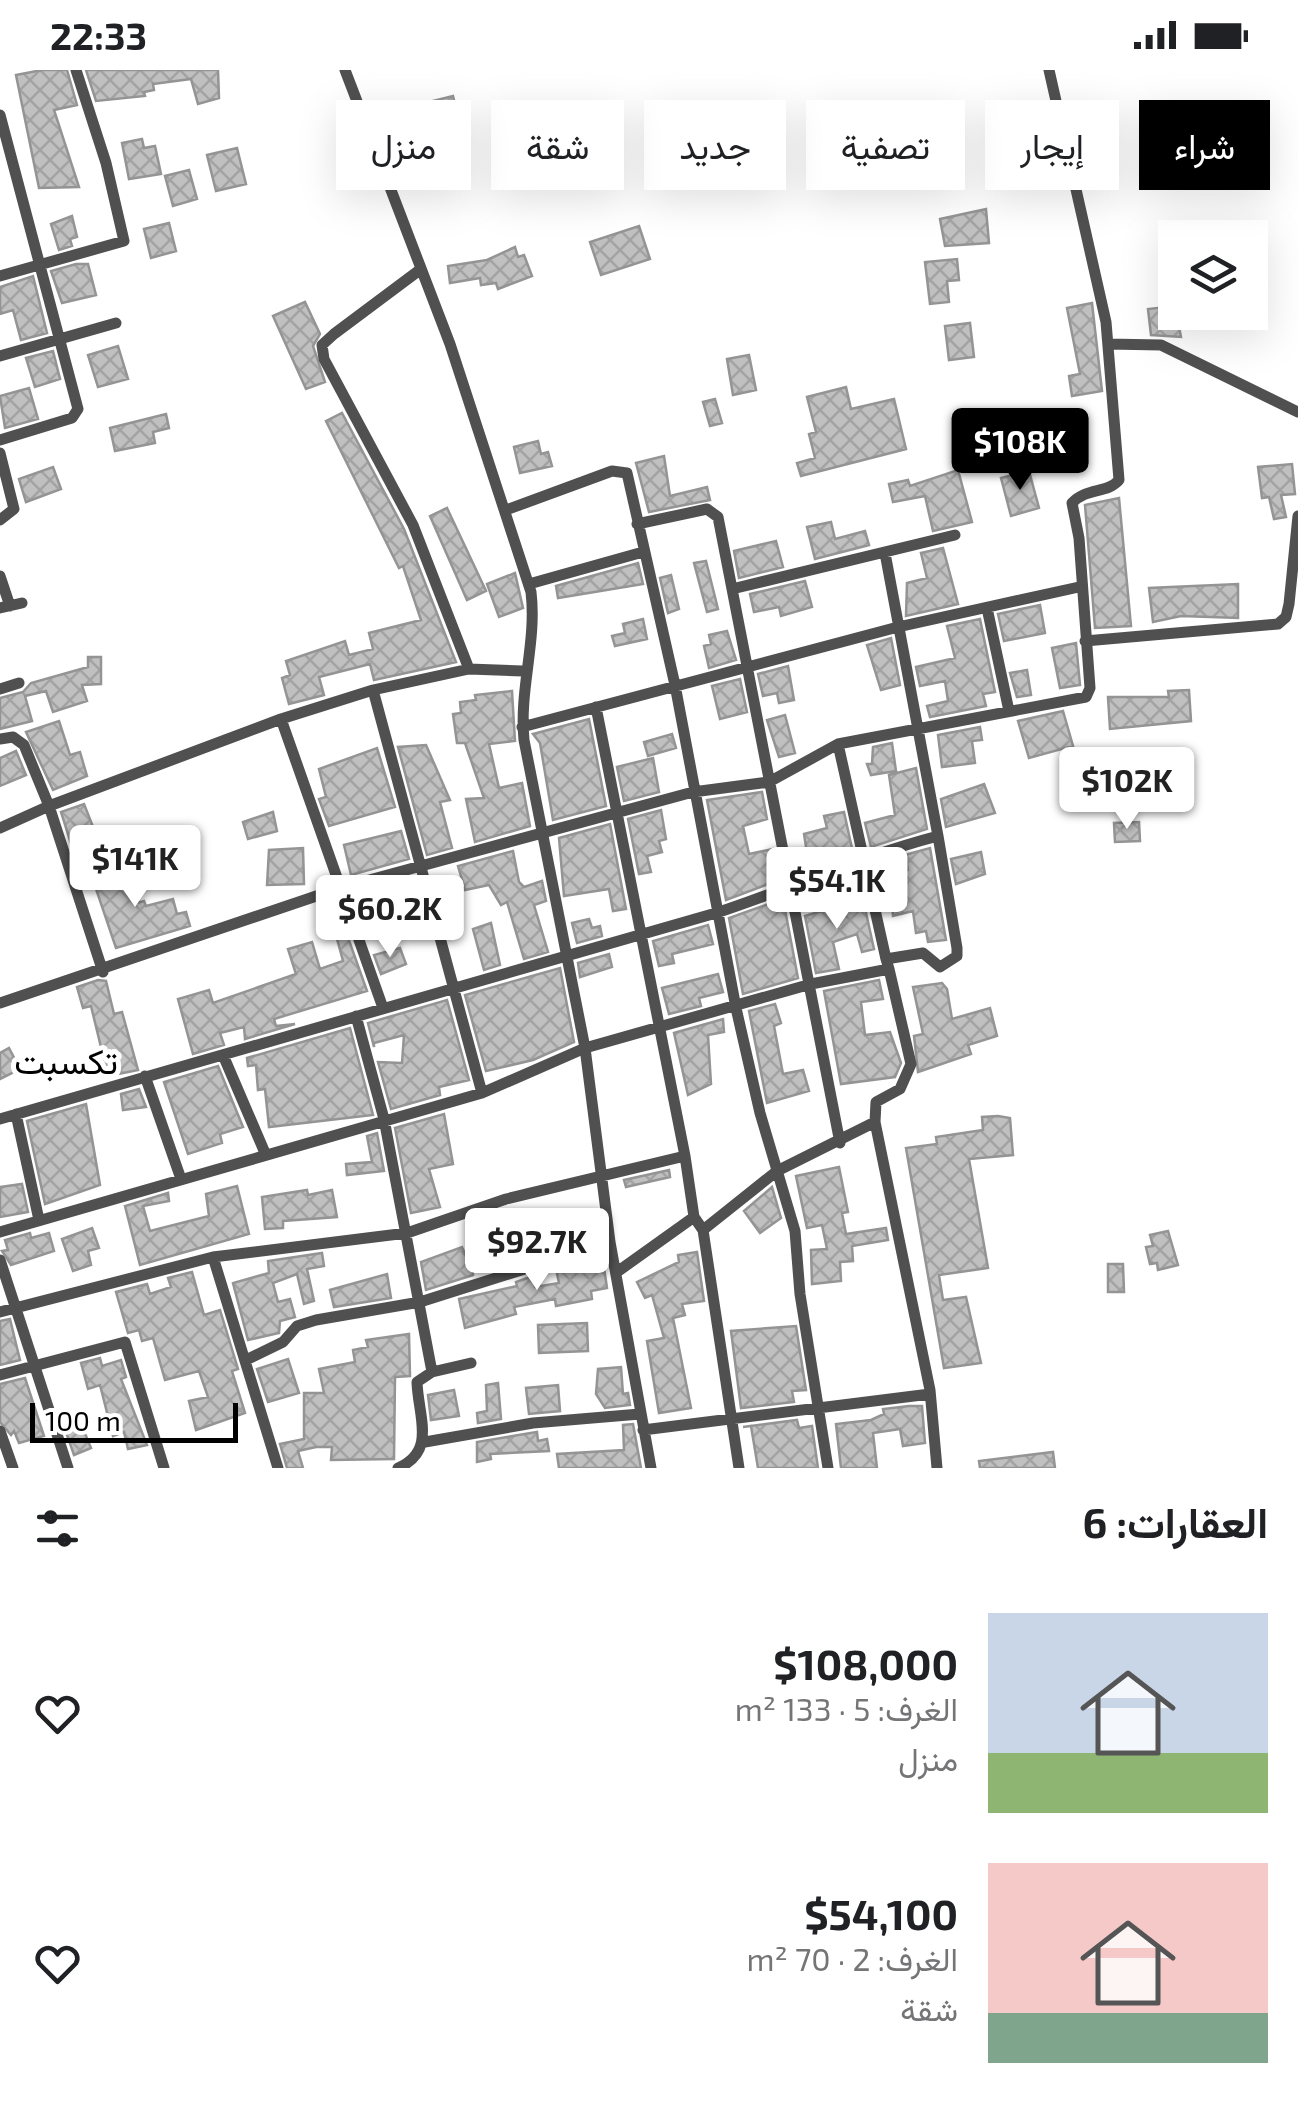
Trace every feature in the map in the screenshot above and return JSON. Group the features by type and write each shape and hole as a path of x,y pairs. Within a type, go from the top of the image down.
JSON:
{"street":[{"path":"0,276 124,241 106,163 76,70"},
{"path":"345,70 421,269 529,584 532,630 524,670 522,727 586,1048 610,1242 651,1468"},
{"path":"0,1003 103,972 340,888 693,792 769,782 838,744 1086,697 1090,688 1079,538 1072,503 1082,492 1111,489 1119,480 1108,344 1048,70"},
{"path":"0,115 78,412 0,440"},
{"path":"421,269 322,345 324,359 413,525 469,669"},
{"path":"0,356 116,323"},
{"path":"1108,344 1162,345 1298,412"},
{"path":"0,454 14,509 0,520"},
{"path":"506,510 619,469 627,473 674,685 736,1008 795,1231 800,1294 828,1468"},
{"path":"638,524 714,510 840,1143"},
{"path":"1085,641 1278,624 1286,617 1289,604 1298,516"},
{"path":"732,588 955,535"},
{"path":"529,584 643,552"},
{"path":"0,1232 482,1093 586,1048 923,953 940,967 957,956 885,553"},
{"path":"0,576 10,606"},
{"path":"522,727 898,627 1080,587"},
{"path":"988,608 1009,711"},
{"path":"0,828 282,719 373,690 469,669 524,670"},
{"path":"0,689 19,683"},
{"path":"373,690 482,1093"},
{"path":"596,706 662,1029 694,1217 703,1230 739,1468"},
{"path":"282,719 383,1008"},
{"path":"0,739 12,738 24,745 49,806 103,972"},
{"path":"838,744 911,1064 900,1088 876,1102 875,1122 930,1394 937,1468"},
{"path":"0,1119 716,912 792,888 863,855 938,836"},
{"path":"356,1016 408,1232 432,1372"},
{"path":"223,1055 265,1153"},
{"path":"145,1076 181,1179"},
{"path":"16,1114 39,1220"},
{"path":"703,1230 777,1171 840,1143 875,1122"},
{"path":"6,1310 213,1257 408,1232 506,1199 685,1156"},
{"path":"617,1272 694,1217"},
{"path":"246,1360 283,1342 297,1326 420,1302 610,1242"},
{"path":"213,1257 278,1468"},
{"path":"0,1260 6,1310 34,1362 68,1468"},
{"path":"0,1375 34,1362 125,1342 164,1468"},
{"path":"400,1468 413,1461 425,1442 416,1384 432,1372 471,1363"},
{"path":"643,1430 930,1394"},
{"path":"425,1442 470,1431 640,1414"},
{"path":"0,1430 13,1468"}],"building":[{"path":"67,70 77,105 54,110 79,187 39,188 16,75"},
{"path":"86,70 218,70 219,98 198,104 191,79 153,84 154,90 144,92 145,96 96,101"},
{"path":"142,139 144,148 155,146 161,174 129,179 122,143"},
{"path":"237,148 246,184 216,191 207,155"},
{"path":"189,170 197,199 173,206 165,176"},
{"path":"986,209 989,243 945,246 940,219"},
{"path":"72,216 77,237 70,239 72,246 59,250 51,224"},
{"path":"169,223 176,251 151,258 144,229"},
{"path":"639,226 650,259 601,275 590,242"},
{"path":"515,247 518,257 524,255 532,276 498,289 496,283 481,285 480,278 450,283 448,266 487,260"},
{"path":"957,259 959,280 947,281 949,302 930,304 925,262"},
{"path":"88,264 96,295 62,303 51,271"},
{"path":"33,276 47,333 21,340 13,310 0,314 0,287"},
{"path":"305,302 320,334 313,346 325,382 306,389 273,316"},
{"path":"1092,303 1102,391 1072,396 1069,376 1080,374 1067,308"},
{"path":"1158,308 1158,330 1180,330 1181,337 1151,335 1148,309"},
{"path":"970,323 974,357 949,360 945,326"},
{"path":"118,346 128,379 98,387 88,355"},
{"path":"53,351 60,379 35,387 26,358"},
{"path":"749,355 756,390 733,395 727,359"},
{"path":"846,387 851,409 894,399 906,449 801,476 797,463 815,458 809,434 816,432 807,397"},
{"path":"29,388 38,419 5,428 0,396"},
{"path":"715,399 722,423 710,426 703,402"},
{"path":"342,413 404,529 456,662 374,680 370,664 319,677 324,695 289,704 282,678 290,675 286,661 345,641 349,655 373,649 369,633 421,620 403,566 399,568 326,421"},
{"path":"166,414 169,428 153,432 155,443 115,451 110,428"},
{"path":"1034,432 1038,448 1015,453 1011,438"},
{"path":"538,441 541,454 548,452 552,466 520,473 514,447"},
{"path":"664,456 670,496 707,487 710,500 649,512 636,463"},
{"path":"1292,464 1295,494 1281,495 1286,517 1274,519 1269,497 1262,498 1258,467"},
{"path":"53,467 61,489 26,502 19,479"},
{"path":"958,470 972,522 933,531 925,496 893,502 889,484 908,480 910,486"},
{"path":"1029,471 1039,508 1011,516 1001,478"},
{"path":"1119,498 1131,626 1095,628 1085,505"},
{"path":"447,508 486,591 467,600 430,516"},
{"path":"831,522 835,539 865,531 869,545 815,559 807,527"},
{"path":"776,541 783,567 739,578 734,551"},
{"path":"943,548 958,604 906,616 907,583 927,578 921,553"},
{"path":"706,561 718,609 707,612 694,563"},
{"path":"638,563 643,584 558,598 556,586"},
{"path":"515,573 523,608 499,617 487,584"},
{"path":"671,575 679,609 668,613 660,578"},
{"path":"805,581 812,607 781,616 779,607 754,612 750,594"},
{"path":"1238,584 1238,618 1181,616 1153,622 1149,588"},
{"path":"1040,605 1045,633 1004,641 998,614"},
{"path":"643,619 647,639 615,646 612,636 625,633 623,624"},
{"path":"980,619 995,692 983,694 986,706 930,717 927,706 948,701 945,681 920,686 916,667 955,658 947,626"},
{"path":"727,631 736,660 709,668 704,646 711,644 709,635"},
{"path":"891,638 900,685 881,690 867,645"},
{"path":"1076,643 1080,685 1060,688 1052,648"},
{"path":"88,657 101,657 101,684 82,685 87,701 53,712 46,691 25,696 32,721 0,729 0,698 23,692 31,683 88,667"},
{"path":"788,666 794,700 779,703 777,693 763,696 758,674"},
{"path":"1027,670 1031,695 1017,697 1010,673"},
{"path":"740,679 747,712 720,719 712,686"},
{"path":"1189,690 1191,721 1110,729 1108,697 1169,697 1168,691"},
{"path":"512,691 515,741 489,744 499,788 522,783 530,826 475,842 466,799 484,798 465,743 457,743 453,714 461,713 460,702 476,700 475,695"},
{"path":"1063,711 1073,746 1029,758 1018,721"},
{"path":"785,715 795,753 779,757 767,720"},
{"path":"589,719 606,806 553,820 540,743 533,734"},
{"path":"59,721 70,755 80,752 87,776 53,790 26,732"},
{"path":"980,727 982,740 972,741 975,763 942,767 938,735"},
{"path":"672,734 676,748 648,756 644,742"},
{"path":"892,743 896,771 871,775 867,764 872,764 873,747"},
{"path":"426,745 450,800 440,802 452,848 427,855 398,747"},
{"path":"377,748 395,807 329,826 319,799 326,797 319,769"},
{"path":"16,751 26,775 0,786 0,758"},
{"path":"653,758 659,792 624,801 617,767"},
{"path":"916,768 927,829 871,847 865,823 895,815 889,775"},
{"path":"984,784 995,813 946,827 941,799"},
{"path":"762,792 767,819 743,826 749,854 773,849 779,880 726,900 707,800"},
{"path":"84,804 99,842 73,850 61,812"},
{"path":"661,810 666,839 659,841 662,852 647,856 651,872 639,874 628,819"},
{"path":"273,812 277,831 248,839 243,822"},
{"path":"844,812 853,853 809,866 804,834 827,828 824,816"},
{"path":"1139,822 1140,841 1115,842 1114,823"},
{"path":"610,824 626,909 613,911 609,889 564,896 559,838"},
{"path":"401,831 409,859 351,875 344,845"},
{"path":"303,848 304,884 267,885 269,850"},
{"path":"930,848 946,940 928,942 926,931 916,933 913,911 893,916 892,902 883,902 878,880 908,870 905,855"},
{"path":"513,851 519,882 524,887 542,881 546,901 534,905 548,952 524,959 507,902 501,905 489,885 465,890 458,866"},
{"path":"981,852 985,874 956,884 951,859"},
{"path":"126,859 137,903 144,901 146,906 173,899 177,914 186,912 190,926 116,948 95,886 112,882 108,863"},
{"path":"414,878 420,898 402,903 397,882"},
{"path":"783,899 798,978 743,994 729,918"},
{"path":"863,899 874,949 862,952 857,934 833,942 839,969 816,973 805,916"},
{"path":"589,919 592,928 600,926 602,936 577,943 572,923"},
{"path":"491,923 500,965 484,970 473,929"},
{"path":"708,925 713,944 672,954 674,963 659,966 653,941"},
{"path":"346,932 367,991 274,1019 276,1026 295,1024 245,1039 244,1027 220,1033 224,1045 193,1054 178,999 209,990 213,1003 296,974 288,949 312,942 320,969 343,961 336,935"},
{"path":"400,948 406,964 381,974 374,955"},
{"path":"609,954 612,967 580,977 578,963"},
{"path":"560,968 574,1042 533,1060 486,1071 465,995"},
{"path":"718,974 723,992 699,998 701,1006 669,1014 662,988"},
{"path":"879,980 883,999 861,1002 865,1035 890,1032 901,1063 895,1077 841,1084 824,991"},
{"path":"106,981 114,1014 122,1012 138,1070 108,1076 91,1006 83,1008 77,987"},
{"path":"942,983 947,989 952,1019 990,1008 997,1036 968,1045 971,1054 918,1072 914,1036 923,1034 913,987"},
{"path":"447,1000 469,1080 439,1087 440,1095 391,1109 378,1062 402,1063 404,1035 374,1043 374,1047 368,1023"},
{"path":"775,1004 781,1023 774,1026 783,1074 803,1070 809,1091 767,1103 749,1011"},
{"path":"723,1019 724,1032 708,1035 711,1084 688,1095 674,1033"},
{"path":"350,1028 373,1115 269,1127 265,1089 258,1090 256,1065 248,1066 247,1058"},
{"path":"9,1048 20,1069 0,1079 0,1053"},
{"path":"218,1066 243,1127 220,1134 222,1143 188,1154 164,1082"},
{"path":"139,1089 146,1107 123,1110 121,1094"},
{"path":"86,1104 100,1185 45,1204 27,1121"},
{"path":"444,1114 453,1164 429,1169 440,1207 411,1213 395,1128"},
{"path":"982,1117 1010,1118 1013,1155 969,1159 988,1268 939,1275 943,1300 966,1297 981,1363 944,1368 906,1148 937,1144 936,1137 983,1130"},
{"path":"377,1133 384,1171 347,1175 346,1164 372,1162 367,1136"},
{"path":"839,1167 848,1212 842,1213 846,1234 886,1228 888,1240 852,1246 853,1261 840,1262 841,1281 812,1284 811,1250 827,1249 822,1225 807,1228 796,1176"},
{"path":"669,1170 670,1177 626,1187 624,1180"},
{"path":"22,1184 28,1212 0,1217 0,1187"},
{"path":"237,1186 249,1234 140,1265 125,1206 168,1193 169,1201 143,1206 150,1231 209,1216 206,1194"},
{"path":"772,1187 781,1218 760,1233 744,1211"},
{"path":"307,1190 308,1195 332,1190 337,1217 283,1221 283,1228 265,1229 262,1197"},
{"path":"92,1228 99,1248 88,1251 91,1265 73,1271 62,1239"},
{"path":"1168,1231 1178,1265 1158,1270 1157,1263 1150,1264 1146,1247 1153,1246 1150,1235"},
{"path":"30,1233 31,1238 49,1233 54,1251 11,1265 2,1251 8,1250 5,1240"},
{"path":"462,1247 465,1254 472,1252 473,1275 426,1290 421,1262"},
{"path":"697,1252 704,1301 682,1304 685,1315 673,1318 691,1408 659,1413 647,1341 664,1338 652,1295 645,1298 637,1282 679,1262 678,1255"},
{"path":"322,1253 324,1266 307,1269 314,1301 304,1304 297,1274 273,1283 278,1302 290,1299 295,1317 280,1321 279,1333 248,1340 233,1283 269,1273 268,1261"},
{"path":"602,1254 607,1288 591,1291 592,1299 556,1306 555,1299 514,1307 516,1314 465,1328 459,1299 517,1286 516,1282 533,1276 535,1287 559,1283 556,1269"},
{"path":"1108,1264 1123,1264 1124,1292 1108,1292"},
{"path":"192,1272 204,1315 220,1310 238,1369 232,1371 245,1413 196,1430 189,1401 208,1397 199,1371 165,1380 153,1338 142,1341 139,1330 128,1333 116,1292 147,1284 150,1294 171,1287 168,1278"},
{"path":"387,1274 391,1298 334,1307 330,1290"},
{"path":"10,1319 20,1360 0,1365 0,1321"},
{"path":"587,1323 588,1351 539,1353 538,1325"},
{"path":"796,1326 806,1390 792,1391 794,1402 741,1408 731,1331"},
{"path":"409,1334 410,1376 395,1377 394,1459 331,1460 332,1447 316,1447 298,1451 303,1468 287,1468 280,1444 304,1439 304,1393 324,1393 319,1369 355,1362 353,1350 368,1347 366,1340"},
{"path":"100,1358 102,1366 121,1360 126,1377 121,1379 147,1445 128,1449 124,1432 113,1436 100,1385 88,1389 81,1363"},
{"path":"288,1359 299,1393 268,1402 257,1369"},
{"path":"621,1367 623,1394 628,1393 630,1405 605,1408 596,1394 598,1369"},
{"path":"25,1378 44,1436 19,1443 14,1431 11,1435 0,1422 0,1384"},
{"path":"498,1383 501,1419 478,1423 477,1413 487,1411 486,1385"},
{"path":"558,1385 560,1411 529,1414 526,1388"},
{"path":"454,1390 459,1416 431,1420 428,1395"},
{"path":"922,1406 925,1443 903,1446 900,1429 873,1433 877,1468 841,1468 836,1424 871,1420 884,1414 883,1409"},
{"path":"797,1420 799,1428 812,1426 818,1468 758,1468 751,1426 743,1427"},
{"path":"633,1424 641,1468 559,1468 557,1454 624,1450 623,1425"},
{"path":"82,1426 91,1448 74,1455 66,1432"},
{"path":"537,1432 538,1441 547,1439 549,1451 490,1454 491,1459 477,1462 477,1442"},
{"path":"1053,1452 1055,1468 980,1468 979,1461"}],"district":[{"name":"تكسبت","path":"66,1062"}]}
